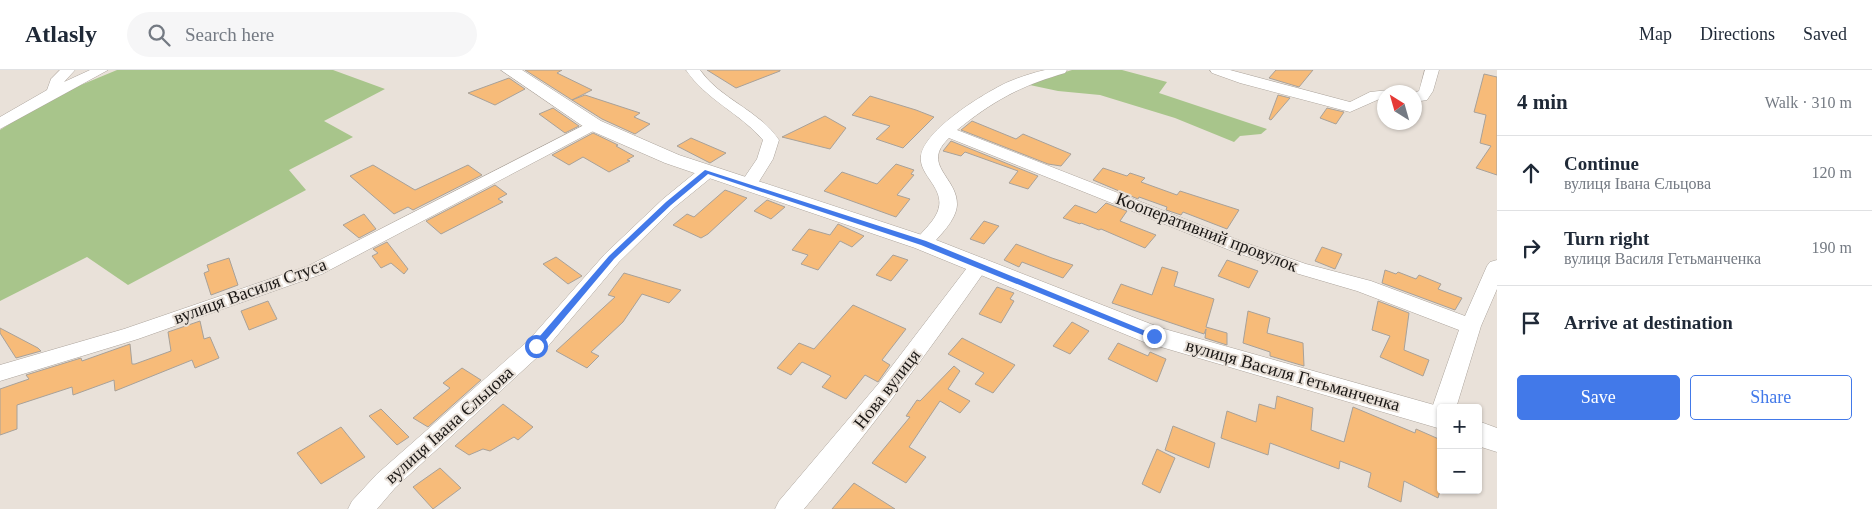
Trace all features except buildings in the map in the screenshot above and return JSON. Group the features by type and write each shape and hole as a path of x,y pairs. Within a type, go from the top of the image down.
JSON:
{"street":[{"path":"54,92 58,79 68,70"},
{"path":"0,124 54,92 101,70"},
{"name":"вулиця Василя Гетьманченка","path":"510,70 594,125 672,159 923,243 980,264 1154,336 1437,417"},
{"path":"693,70 696,76 763,128 772,140 765,159 749,184"},
{"path":"923,243 944,216 949,204 948,193 930,164 929,154 935,141 944,131 1010,87 1060,70"},
{"path":"1217,70 1245,80 1350,107 1359,105 1371,95 1377,94"},
{"path":"1422,97 1426,91 1432,70"},
{"name":"вулиця Василя Стуса","path":"0,373 131,334 316,270 594,125"},
{"name":"Кооперативний провулок","path":"944,131 1239,247 1299,268 1364,286 1471,326"},
{"name":"вулиця Івана Єльцова","path":"361,509 386,482 536,346 612,258 669,203 707,172"},
{"name":"Нова вулиця","path":"788,509 836,454 918,349 980,264"},
{"path":"1445,404 1471,326 1497,266"},
{"path":"1482,434 1497,440"}],"green space":[{"path":"117,70 333,70 385,89 324,121 353,137 289,170 306,190 128,285 87,257 0,301 0,130 52,97"},
{"path":"1072,70 1122,70 1167,82 1159,93 1267,129 1261,134 1240,136 1234,142 1175,118 1100,95 1058,91 1025,84"}],"route":[{"path":"536,346 612,258 669,203 707,172 749,184 923,243 980,264 1154,336"}]}
